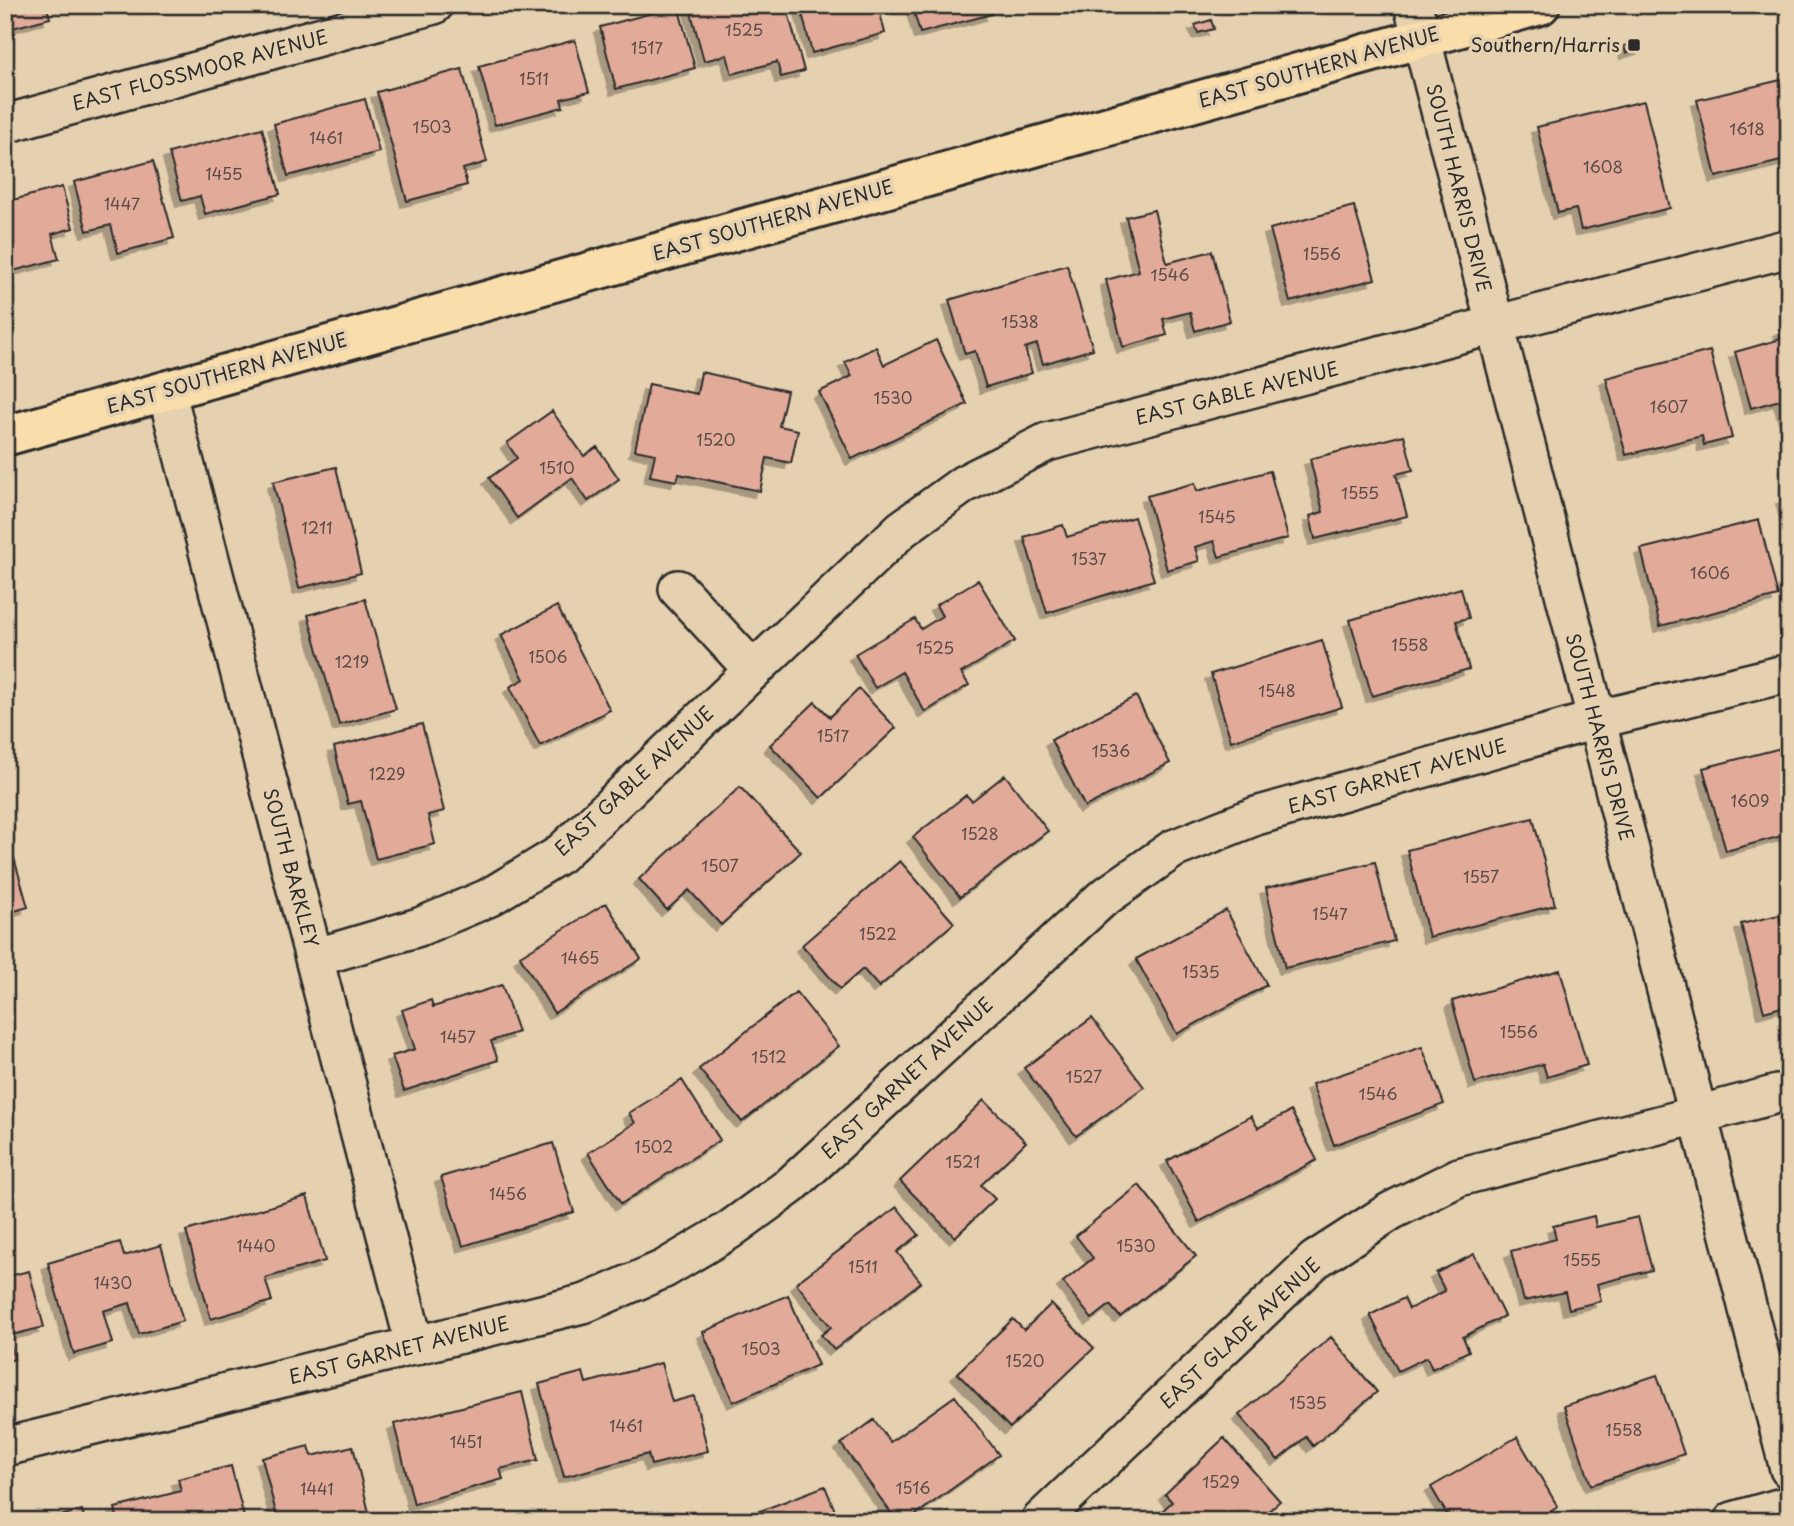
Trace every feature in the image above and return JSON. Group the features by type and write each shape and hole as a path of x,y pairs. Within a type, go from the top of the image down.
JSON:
{"main road":[{"name":"EAST SOUTHERN AVENUE","path":"5,436 1417,22 1540,5"}],"street":[{"name":"EAST FLOSSMOOR AVENUE","path":"5,124 435,5"},
{"name":"SOUTH HARRIS DRIVE","path":"1417,22 1789,1469"},
{"name":"EAST GABLE AVENUE","path":"314,958 431,922 488,898 559,855 902,529 964,484 1047,442 1789,248"},
{"name":"SOUTH BARKLEY","path":"166,390 415,1346"},
{"path":"678,589 752,669"},
{"name":"EAST GARNET AVENUE","path":"5,1447 586,1303 664,1269 728,1231 790,1186 1102,899 1173,849 1256,816 1595,720 1789,673"},
{"name":"EAST GLADE AVENUE","path":"1040,1521 1315,1260 1391,1211 1459,1177 1789,1091"},
{"path":"1733,1521 1789,1506"}],"building":[{"path":"5,5 46,5 50,18 5,30"},
{"path":"689,5 786,5 804,71 781,77 777,62 732,74 727,55 704,61"},
{"path":"800,5 878,5 885,33 812,53"},
{"path":"912,5 990,5 992,14 920,33"},
{"path":"678,6 695,68 616,89 600,27"},
{"path":"1211,20 1214,29 1198,33 1195,25"},
{"path":"575,40 589,92 561,99 563,107 495,125 479,66"},
{"path":"1640,41 1642,48 1626,53 1624,46"},
{"path":"462,69 487,162 463,169 467,185 407,201 377,92"},
{"path":"1789,78 1789,159 1716,177 1697,100"},
{"path":"365,99 379,152 288,176 274,124"},
{"path":"1644,101 1670,208 1581,230 1576,209 1558,213 1537,127"},
{"path":"262,128 280,194 205,214 200,196 182,201 169,153"},
{"path":"153,161 174,238 118,253 111,225 87,231 74,182"},
{"path":"62,187 73,228 52,234 59,259 5,273 5,202"},
{"path":"1354,206 1375,279 1290,302 1270,229"},
{"path":"1154,210 1167,263 1212,251 1230,321 1195,331 1190,312 1163,319 1167,335 1123,347 1106,280 1139,271 1126,217"},
{"path":"1067,265 1093,349 1043,364 1037,344 1025,348 1032,373 986,387 975,351 965,354 949,300"},
{"path":"1789,327 1789,416 1785,417 1780,400 1751,408 1735,352 1781,339 1779,330"},
{"path":"936,340 967,404 852,459 819,392 852,376 845,362 876,347 884,365"},
{"path":"1710,351 1732,438 1704,445 1702,436 1626,455 1606,378"},
{"path":"701,372 787,391 779,426 798,430 791,463 767,458 760,491 679,474 677,481 650,476 655,454 635,450 649,384 697,394"},
{"path":"552,411 584,456 597,447 619,479 588,501 572,478 517,518 489,478 517,458 507,443"},
{"path":"1404,435 1413,470 1396,474 1407,516 1315,539 1310,516 1323,512 1310,459"},
{"path":"336,467 361,573 299,588 273,482"},
{"path":"1270,471 1288,538 1219,557 1214,541 1195,547 1199,561 1167,570 1147,496 1195,483 1197,491"},
{"path":"1789,497 1789,524 1782,498"},
{"path":"1134,517 1154,580 1047,613 1024,537 1063,525 1067,537"},
{"path":"1759,520 1778,596 1660,626 1641,549"},
{"path":"978,580 1015,641 961,673 969,685 925,712 902,672 875,688 855,654 915,619 921,629 942,616 936,605"},
{"path":"1461,588 1469,618 1456,621 1469,669 1372,696 1350,620"},
{"path":"365,599 396,709 339,725 308,615"},
{"path":"557,606 610,710 540,746 510,687 524,679 501,635"},
{"path":"1322,640 1342,707 1231,741 1211,674"},
{"path":"859,689 896,728 821,798 770,745 815,702 830,717"},
{"path":"1136,696 1170,763 1085,807 1051,740"},
{"path":"422,724 444,811 428,815 435,844 376,859 361,801 348,804 334,747"},
{"path":"1789,746 1789,834 1726,851 1703,768"},
{"path":"1005,775 1048,831 960,897 913,837 966,795 972,801"},
{"path":"740,787 801,852 721,925 689,890 667,910 639,879"},
{"path":"1533,818 1555,905 1429,937 1407,850"},
{"path":"14,858 28,907 5,914 5,860"},
{"path":"900,861 954,923 879,987 863,969 840,989 802,945"},
{"path":"1375,862 1394,941 1285,968 1266,888"},
{"path":"606,903 641,959 554,1013 520,956"},
{"path":"1226,910 1267,985 1177,1034 1136,959"},
{"path":"1779,915 1781,925 1789,923 1789,1005 1764,1012 1741,924"},
{"path":"1560,970 1587,1065 1547,1077 1543,1064 1475,1083 1452,1001"},
{"path":"502,985 518,1032 491,1041 498,1060 404,1091 392,1056 415,1049 402,1010 431,1000 433,1007"},
{"path":"796,992 839,1046 742,1122 699,1069"},
{"path":"1092,1018 1144,1087 1076,1136 1024,1068"},
{"path":"1422,1047 1444,1104 1334,1145 1312,1084"},
{"path":"682,1080 720,1140 621,1204 588,1153 635,1123 629,1113"},
{"path":"984,1100 1026,1142 981,1185 995,1199 955,1237 900,1181"},
{"path":"1291,1111 1317,1160 1199,1222 1167,1161 1251,1116 1258,1128"},
{"path":"553,1143 574,1212 463,1246 441,1177"},
{"path":"1139,1185 1196,1256 1120,1317 1110,1305 1092,1319 1063,1282 1093,1258 1076,1236"},
{"path":"307,1196 325,1261 265,1278 272,1301 211,1319 186,1231"},
{"path":"897,1207 919,1235 897,1252 921,1282 834,1350 821,1335 831,1327 796,1283"},
{"path":"1594,1216 1596,1227 1638,1217 1652,1270 1597,1284 1601,1301 1569,1309 1565,1292 1524,1301 1511,1251 1556,1239 1553,1226"},
{"path":"120,1242 124,1256 161,1245 183,1321 139,1334 130,1303 103,1311 112,1343 74,1354 48,1263"},
{"path":"1474,1254 1504,1316 1463,1337 1469,1351 1432,1369 1427,1357 1398,1371 1370,1315 1404,1298 1409,1309 1445,1291 1436,1273"},
{"path":"29,1271 44,1327 8,1336 14,1359 5,1362 5,1277"},
{"path":"788,1295 818,1365 733,1402 703,1332"},
{"path":"1051,1304 1094,1348 1010,1428 957,1373 1013,1319 1024,1330"},
{"path":"1331,1337 1377,1392 1313,1446 1306,1437 1278,1460 1239,1415"},
{"path":"661,1363 672,1402 694,1396 708,1451 651,1465 648,1454 564,1477 539,1384 583,1372 586,1383"},
{"path":"1657,1375 1684,1454 1591,1485 1564,1406"},
{"path":"522,1392 538,1460 500,1469 503,1479 414,1504 394,1424"},
{"path":"955,1396 999,1455 907,1521 897,1521 841,1444 874,1420 890,1442"},
{"path":"1517,1437 1558,1507 1534,1521 1451,1521 1431,1487"},
{"path":"1224,1438 1280,1501 1257,1521 1151,1521 1172,1502 1165,1494"},
{"path":"309,1446 312,1456 353,1446 371,1521 278,1521 262,1458"},
{"path":"231,1466 245,1521 118,1521 115,1508 181,1491 178,1479"},
{"path":"825,1486 839,1521 734,1521"},
{"path":"82,1510 85,1521 42,1521"}],"place":[{"name":"Southern/Harris","path":"1634,45"}]}
